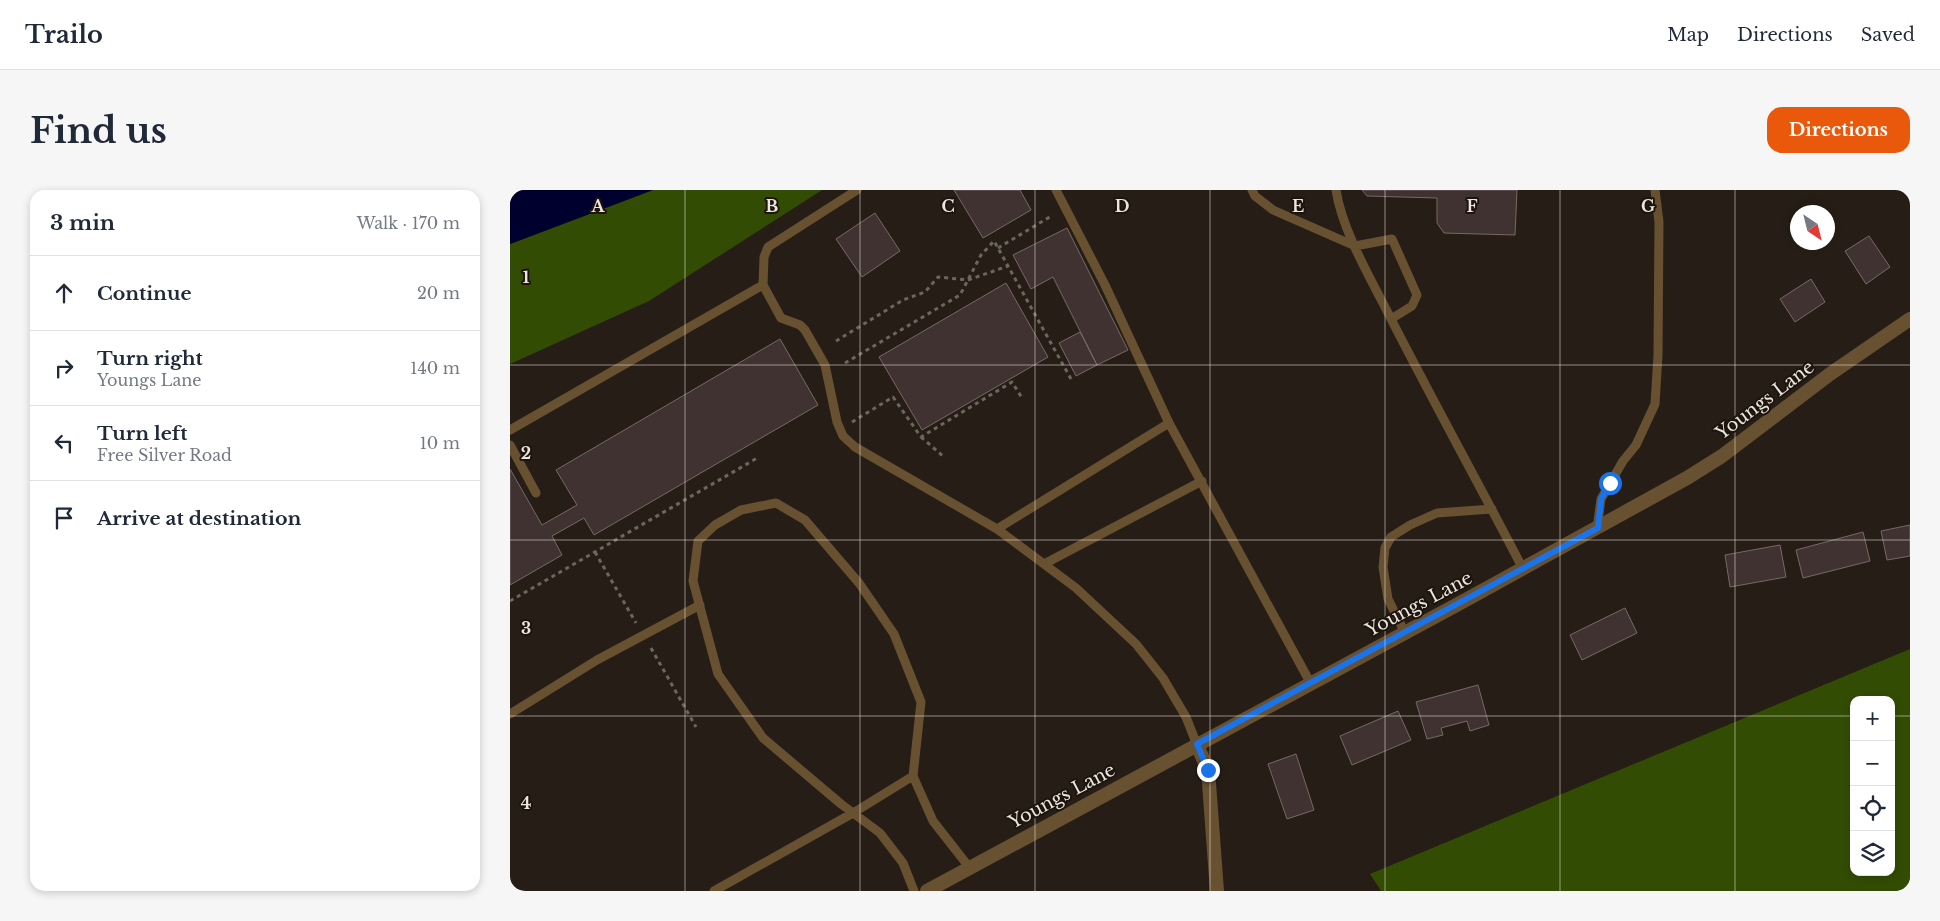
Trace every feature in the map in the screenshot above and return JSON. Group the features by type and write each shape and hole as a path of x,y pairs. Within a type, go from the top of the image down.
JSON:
{"street":[{"name":"Youngs Lane","path":"927,891 1405,633 1687,478 1722,456 1830,374 1910,319"},
{"path":"1197,744 1208,770 1217,891"}],"lane":[{"path":"857,190 768,247 764,257 763,285 781,318 800,325 805,330 825,365 837,422 843,436 855,447 997,529 1076,588 1136,644 1163,678 1186,717 1197,744"},
{"path":"1056,190 1106,285 1169,424 1202,481 1311,684"},
{"path":"1252,190 1255,196 1273,210 1355,246 1392,239 1417,295 1412,306 1391,319"},
{"path":"1336,190 1337,200 1355,246 1391,319 1524,568"},
{"path":"1598,528 1601,499 1636,445 1654,404 1658,355 1659,231 1655,190"},
{"path":"510,430 763,285"},
{"path":"997,529 1169,424"},
{"path":"510,445 536,492"},
{"path":"1044,564 1202,481"},
{"path":"914,891 904,863 880,833 853,814 763,738 718,674 693,581 698,541 715,525 741,510 776,503 805,520 859,582 894,634 921,702 913,776 933,821 969,867"},
{"path":"1405,633 1388,599 1383,567 1385,548 1391,537 1410,525 1437,513 1492,509"},
{"path":"510,714 598,660 700,605"},
{"path":"714,891 853,814 913,776"}],"path":[{"path":"998,248 1056,213"},
{"path":"845,363 960,295 981,255 994,241 1071,379"},
{"path":"836,341 903,300 925,292 938,277 968,280 1008,266"},
{"path":"921,437 1012,382 1022,398"},
{"path":"852,422 893,397 921,437 944,457"},
{"path":"510,601 759,457"},
{"path":"595,552 639,627"},
{"path":"648,643 696,726"}],"green space":[{"path":"653,190 822,190 649,301 510,364 510,244"},
{"path":"1910,649 1910,891 1381,891 1370,874"}],"shaded area":[{"path":"510,190 653,190 510,244"}],"building":[{"path":"954,190 1020,190 1031,210 983,238"},
{"path":"1362,190 1517,190 1515,235 1444,233 1437,223 1437,198 1367,196"},
{"path":"875,213 900,251 862,277 836,239"},
{"path":"1067,228 1128,350 1097,365 1053,277 1031,289 1013,255"},
{"path":"1869,236 1890,267 1866,284 1845,251"},
{"path":"1811,279 1825,302 1795,322 1780,299"},
{"path":"1006,283 1048,357 922,430 879,357"},
{"path":"1080,332 1097,365 1076,376 1059,343"},
{"path":"780,339 818,405 594,535 584,518 552,536 562,555 510,585 510,469 542,525 577,505 556,470"},
{"path":"1910,525 1910,556 1887,560 1881,531"},
{"path":"1863,532 1870,561 1803,578 1796,550"},
{"path":"1780,545 1786,577 1730,587 1725,555"},
{"path":"1625,608 1637,633 1582,660 1570,635"},
{"path":"1478,685 1489,725 1470,731 1467,721 1441,728 1443,735 1427,739 1416,702"},
{"path":"1398,711 1411,740 1352,765 1340,736"},
{"path":"1296,754 1314,810 1287,819 1268,764"}],"route":[{"path":"1208,770 1197,744 1598,528 1601,499 1610,483"}]}
